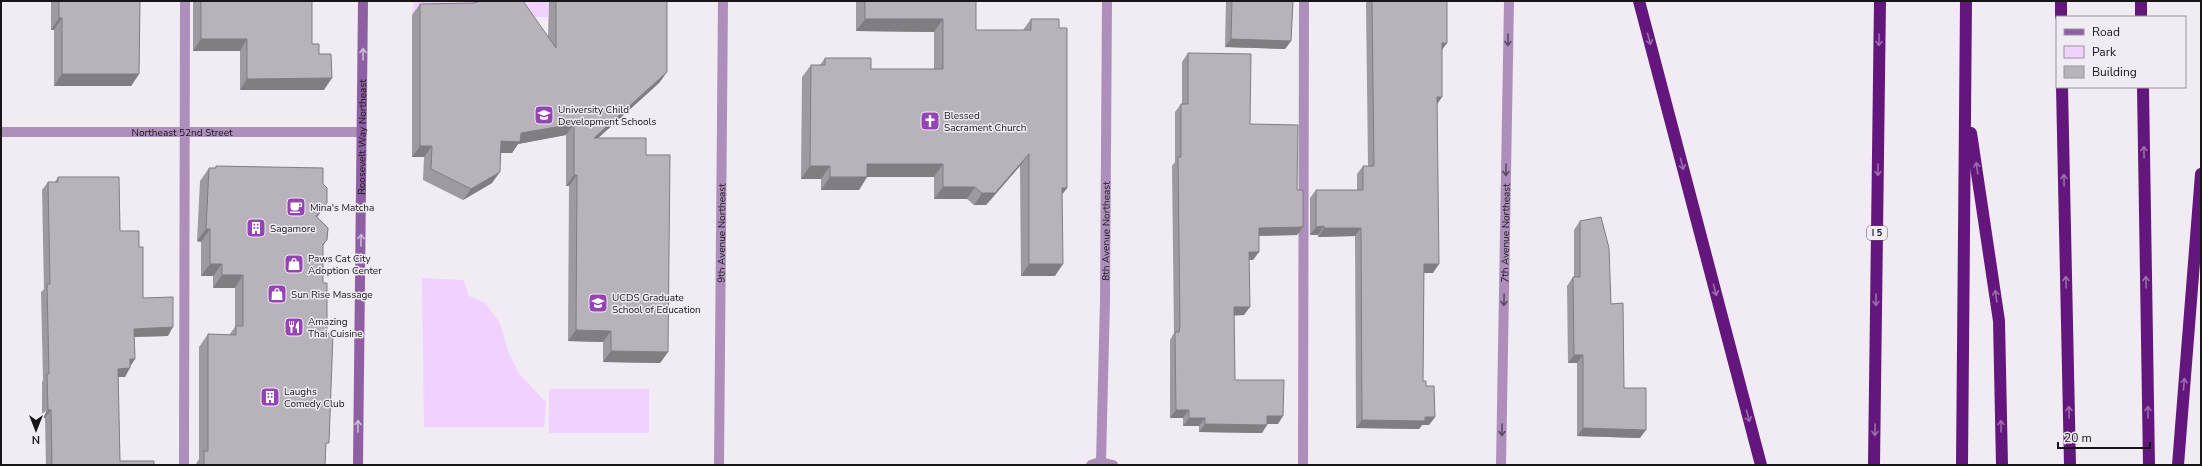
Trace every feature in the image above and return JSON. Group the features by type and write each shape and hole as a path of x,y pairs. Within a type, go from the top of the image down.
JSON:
{"highway":[{"path":"1639,1 1761,465"},
{"name":"I 5","path":"1874,465 1880,1"},
{"path":"1962,465 1966,1"},
{"path":"2061,1 2061,16"},
{"path":"2141,1 2142,16"},
{"path":"2062,88 2070,465"},
{"path":"2143,88 2149,465"},
{"path":"1966,96 1999,321 2002,465"},
{"path":"2178,465 2201,174"}],"main road":[{"name":"Roosevelt Way Northeast","path":"358,465 363,1"}],"street":[{"path":"184,465 186,132 185,1"},
{"name":"9th Avenue Northeast","path":"719,465 723,1"},
{"name":"8th Avenue Northeast","path":"1101,462 1106,300 1107,1"},
{"path":"1303,465 1304,1"},
{"name":"7th Avenue Northeast","path":"1501,465 1509,1"},
{"name":"Northeast 52nd Street","path":"1,132 362,132"},
{"path":"1091,465 1101,462 1113,465"}],"green space":[{"path":"414,1 498,1 412,15"},
{"path":"507,1 549,1 548,17 518,17"},
{"path":"422,278 463,280 469,296 485,303 500,323 508,351 519,374 546,402 544,427 424,427"},
{"path":"549,389 649,389 649,433 549,433"}],"building":[{"path":"59,1 140,1 139,74 62,74 62,18 59,18"},
{"path":"201,1 312,1 312,44 319,44 319,54 331,54 332,78 247,79 247,39 201,39"},
{"path":"480,1 523,1 556,48 556,1 667,1 667,72 594,138 646,138 646,155 670,155 668,352 611,351 611,331 576,330 577,175 574,175 574,124 521,133 520,142 501,141 500,172 471,189 431,169 432,146 420,146 420,4 474,3"},
{"name":"Blessed Sacrament Church","path":"865,1 976,1 976,30 1031,30 1031,19 1059,19 1059,28 1067,28 1067,188 1062,188 1063,264 1029,264 1029,154 995,193 982,193 975,187 943,187 943,164 867,164 867,177 830,177 830,166 810,166 811,65 825,65 825,58 871,58 871,69 943,69 943,19 865,19"},
{"path":"1232,1 1293,1 1291,41 1231,39"},
{"path":"1372,1 1447,1 1447,43 1442,43 1442,97 1437,97 1439,264 1424,264 1423,381 1426,381 1426,386 1434,386 1435,417 1425,417 1425,421 1362,420 1361,228 1316,227 1316,190 1363,190 1363,166 1374,166"},
{"path":"1188,53 1251,54 1250,124 1298,125 1297,190 1303,190 1303,227 1259,228 1259,252 1249,252 1250,307 1234,307 1235,380 1284,380 1283,416 1267,416 1267,425 1205,424 1205,418 1189,418 1189,410 1176,410 1175,332 1179,332 1180,326 1178,157 1181,157 1181,104 1188,104"},
{"path":"216,166 323,168 323,184 327,188 327,203 316,216 328,228 327,240 323,244 323,283 327,283 327,333 333,334 329,443 326,443 325,465 204,465 204,451 208,451 208,334 236,335 236,326 243,326 243,275 222,275 222,264 210,264 210,229 206,229 209,168 216,168"},
{"path":"58,177 119,177 120,231 139,231 139,247 143,247 143,298 173,297 173,327 134,329 135,359 130,359 130,368 118,369 120,461 154,461 154,465 52,465 51,410 48,410 47,374 49,374 47,284 50,284 48,182 58,182"},
{"path":"1601,217 1609,248 1611,304 1623,303 1624,388 1646,388 1646,430 1583,428 1583,355 1574,355 1573,277 1580,277 1580,221"}],"place":[{"name":"University Child Development Schools","path":"544,115"},
{"name":"Blessed Sacrament Church","path":"930,121"},
{"name":"Mina's Matcha","path":"296,207"},
{"name":"Sagamore","path":"256,228"},
{"name":"Paws Cat City Adoption Center","path":"294,264"},
{"name":"Sun Rise Massage","path":"277,294"},
{"name":"UCDS Graduate School of Education","path":"598,303"},
{"name":"Amazing Thai Cuisine","path":"294,327"},
{"name":"Laughs Comedy Club","path":"270,397"}]}
